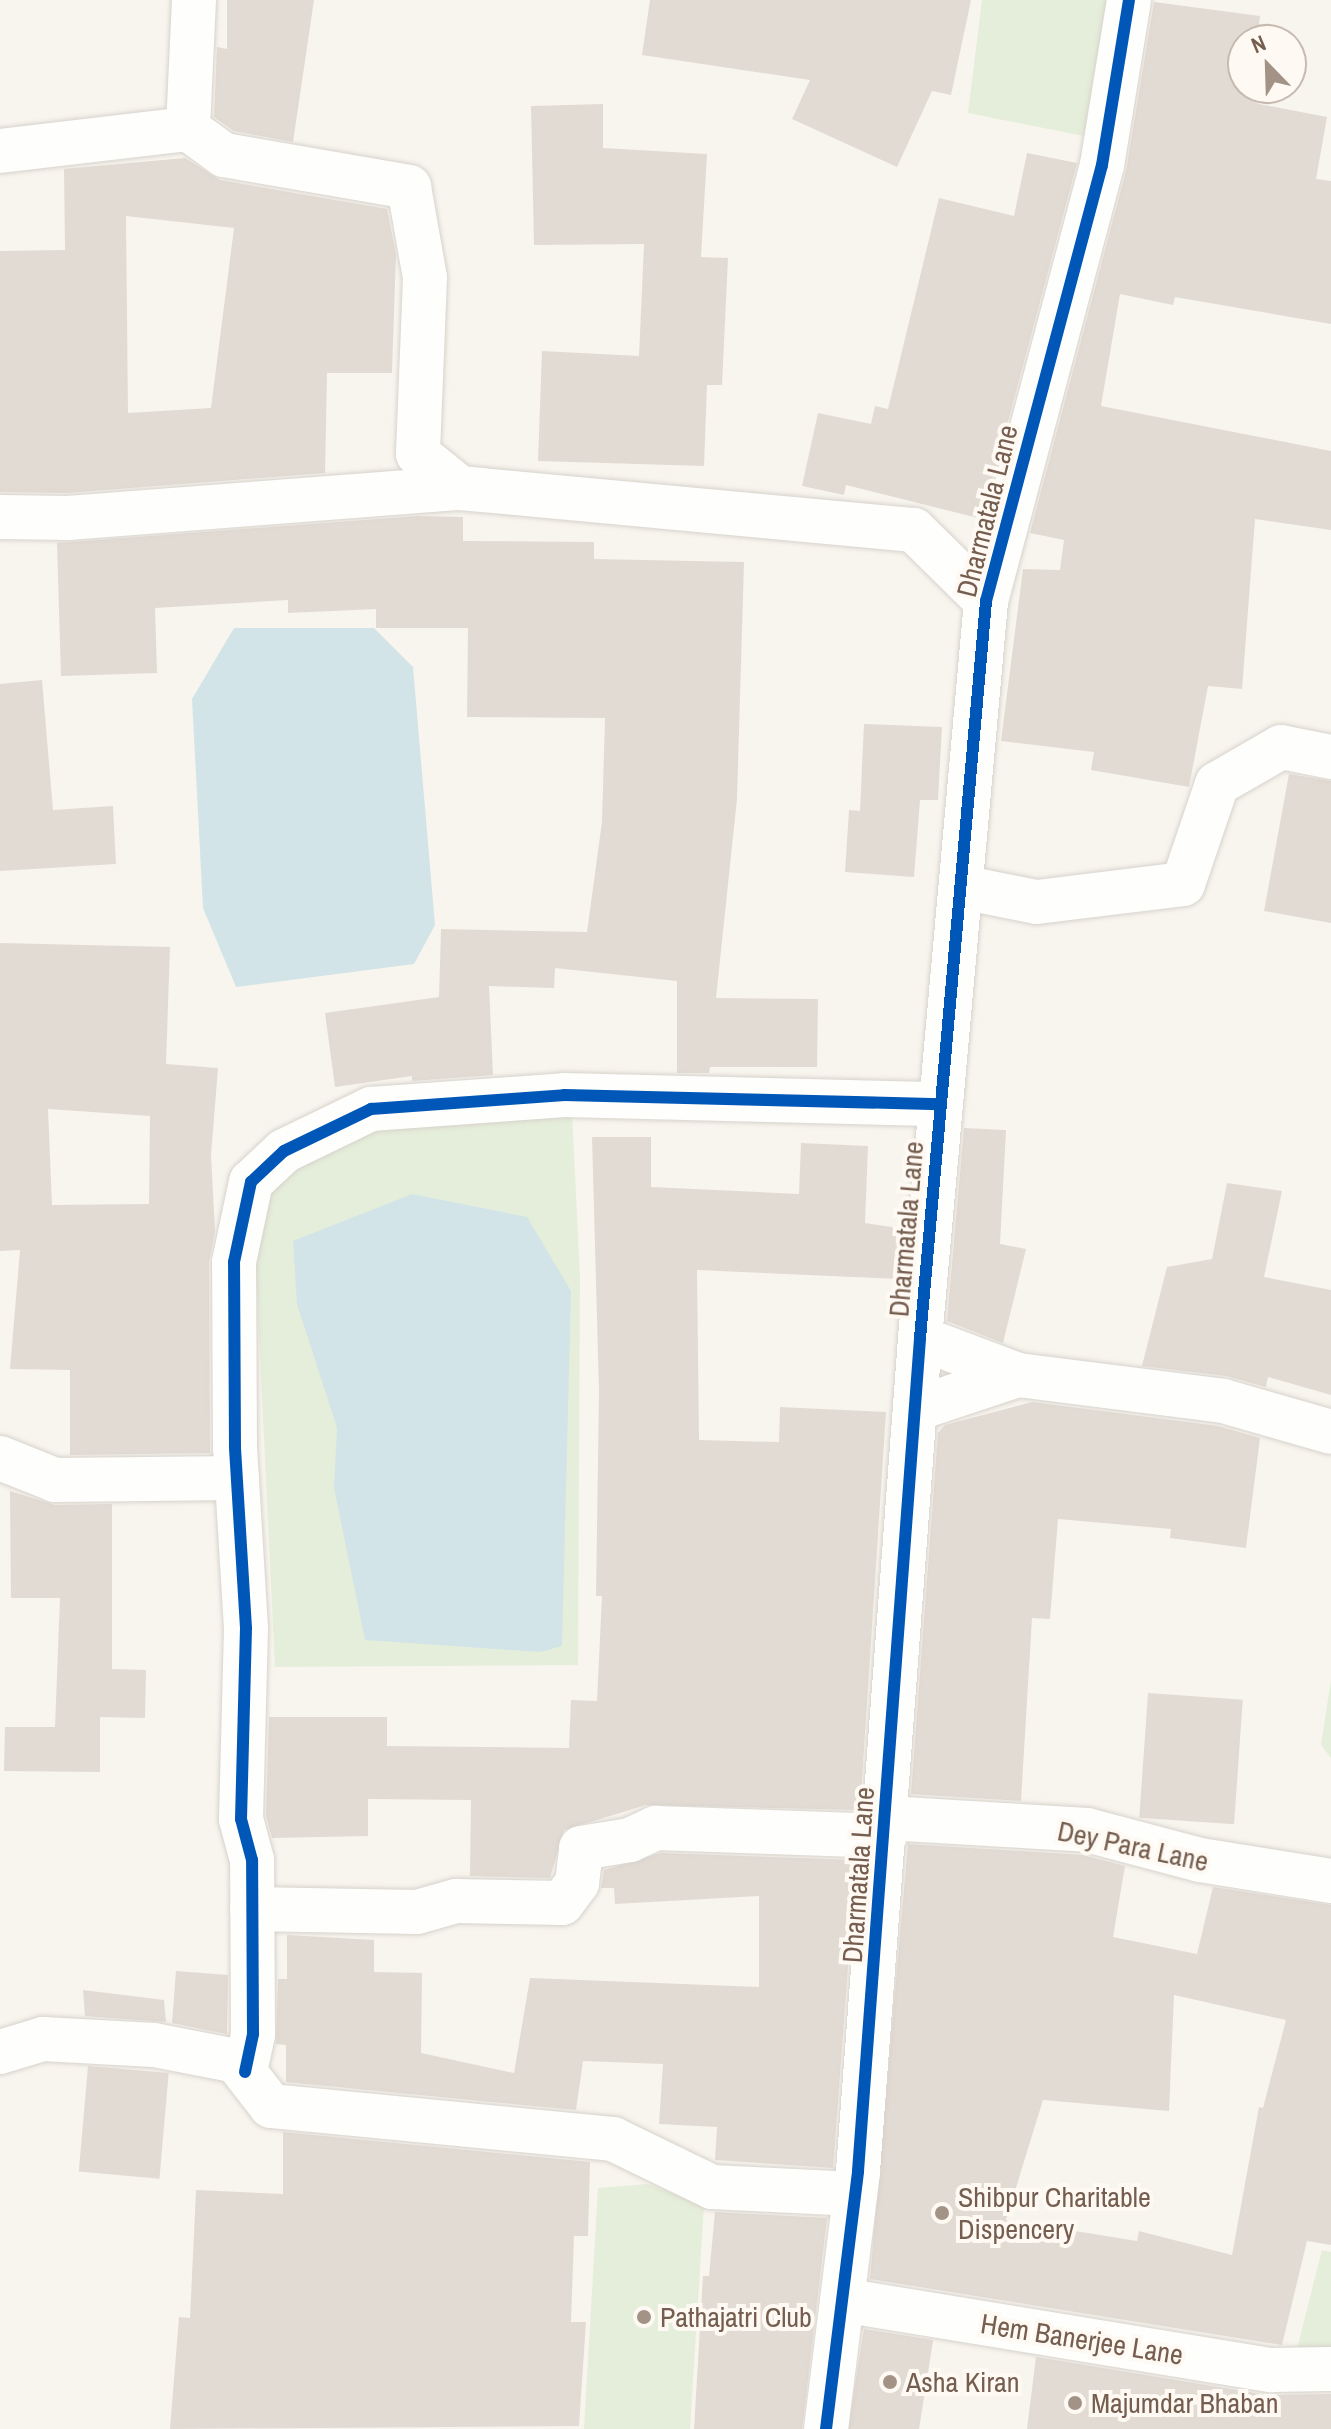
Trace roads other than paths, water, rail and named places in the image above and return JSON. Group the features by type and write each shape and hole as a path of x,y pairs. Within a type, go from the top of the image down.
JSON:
{"street":[{"path":"188,129 194,0"},
{"name":"Dharmatala Lane","path":"826,2429 855,2194 886,1827 920,1338 986,601 1102,165 1129,0"},
{"path":"0,151 188,129 224,155 409,187 425,278 418,454 460,488"},
{"path":"0,517 68,518 460,488 914,530 986,601"},
{"path":"961,887 1037,902 1183,884 1217,784 1281,747 1331,757"},
{"path":"245,2072 253,2034 252,1860 241,1819 246,1628 237,1478 234,1262 251,1182 284,1151 371,1109 564,1095 941,1104"},
{"path":"920,1338 1018,1375 1223,1401 1331,1432"},
{"path":"915,1409 1018,1375"},
{"path":"0,1458 55,1480 237,1478"},
{"name":"Dey Para Lane","path":"252,1909 417,1912 456,1901 562,1903 577,1883 581,1848 630,1840 656,1828 1087,1830 1200,1860 1331,1881"},
{"path":"0,2052 43,2039 154,2045 236,2061 271,2106 613,2139 712,2187 855,2194"},
{"name":"Hem Banerjee Lane","path":"842,2300 1271,2370 1327,2369"}],"place":[{"name":"Shibpur Charitable Dispencery","path":"942,2213"},
{"name":"Pathajatri Club","path":"644,2317"},
{"name":"Asha Kiran","path":"890,2382"},
{"name":"Majumdar Bhaban","path":"1075,2403"}]}
